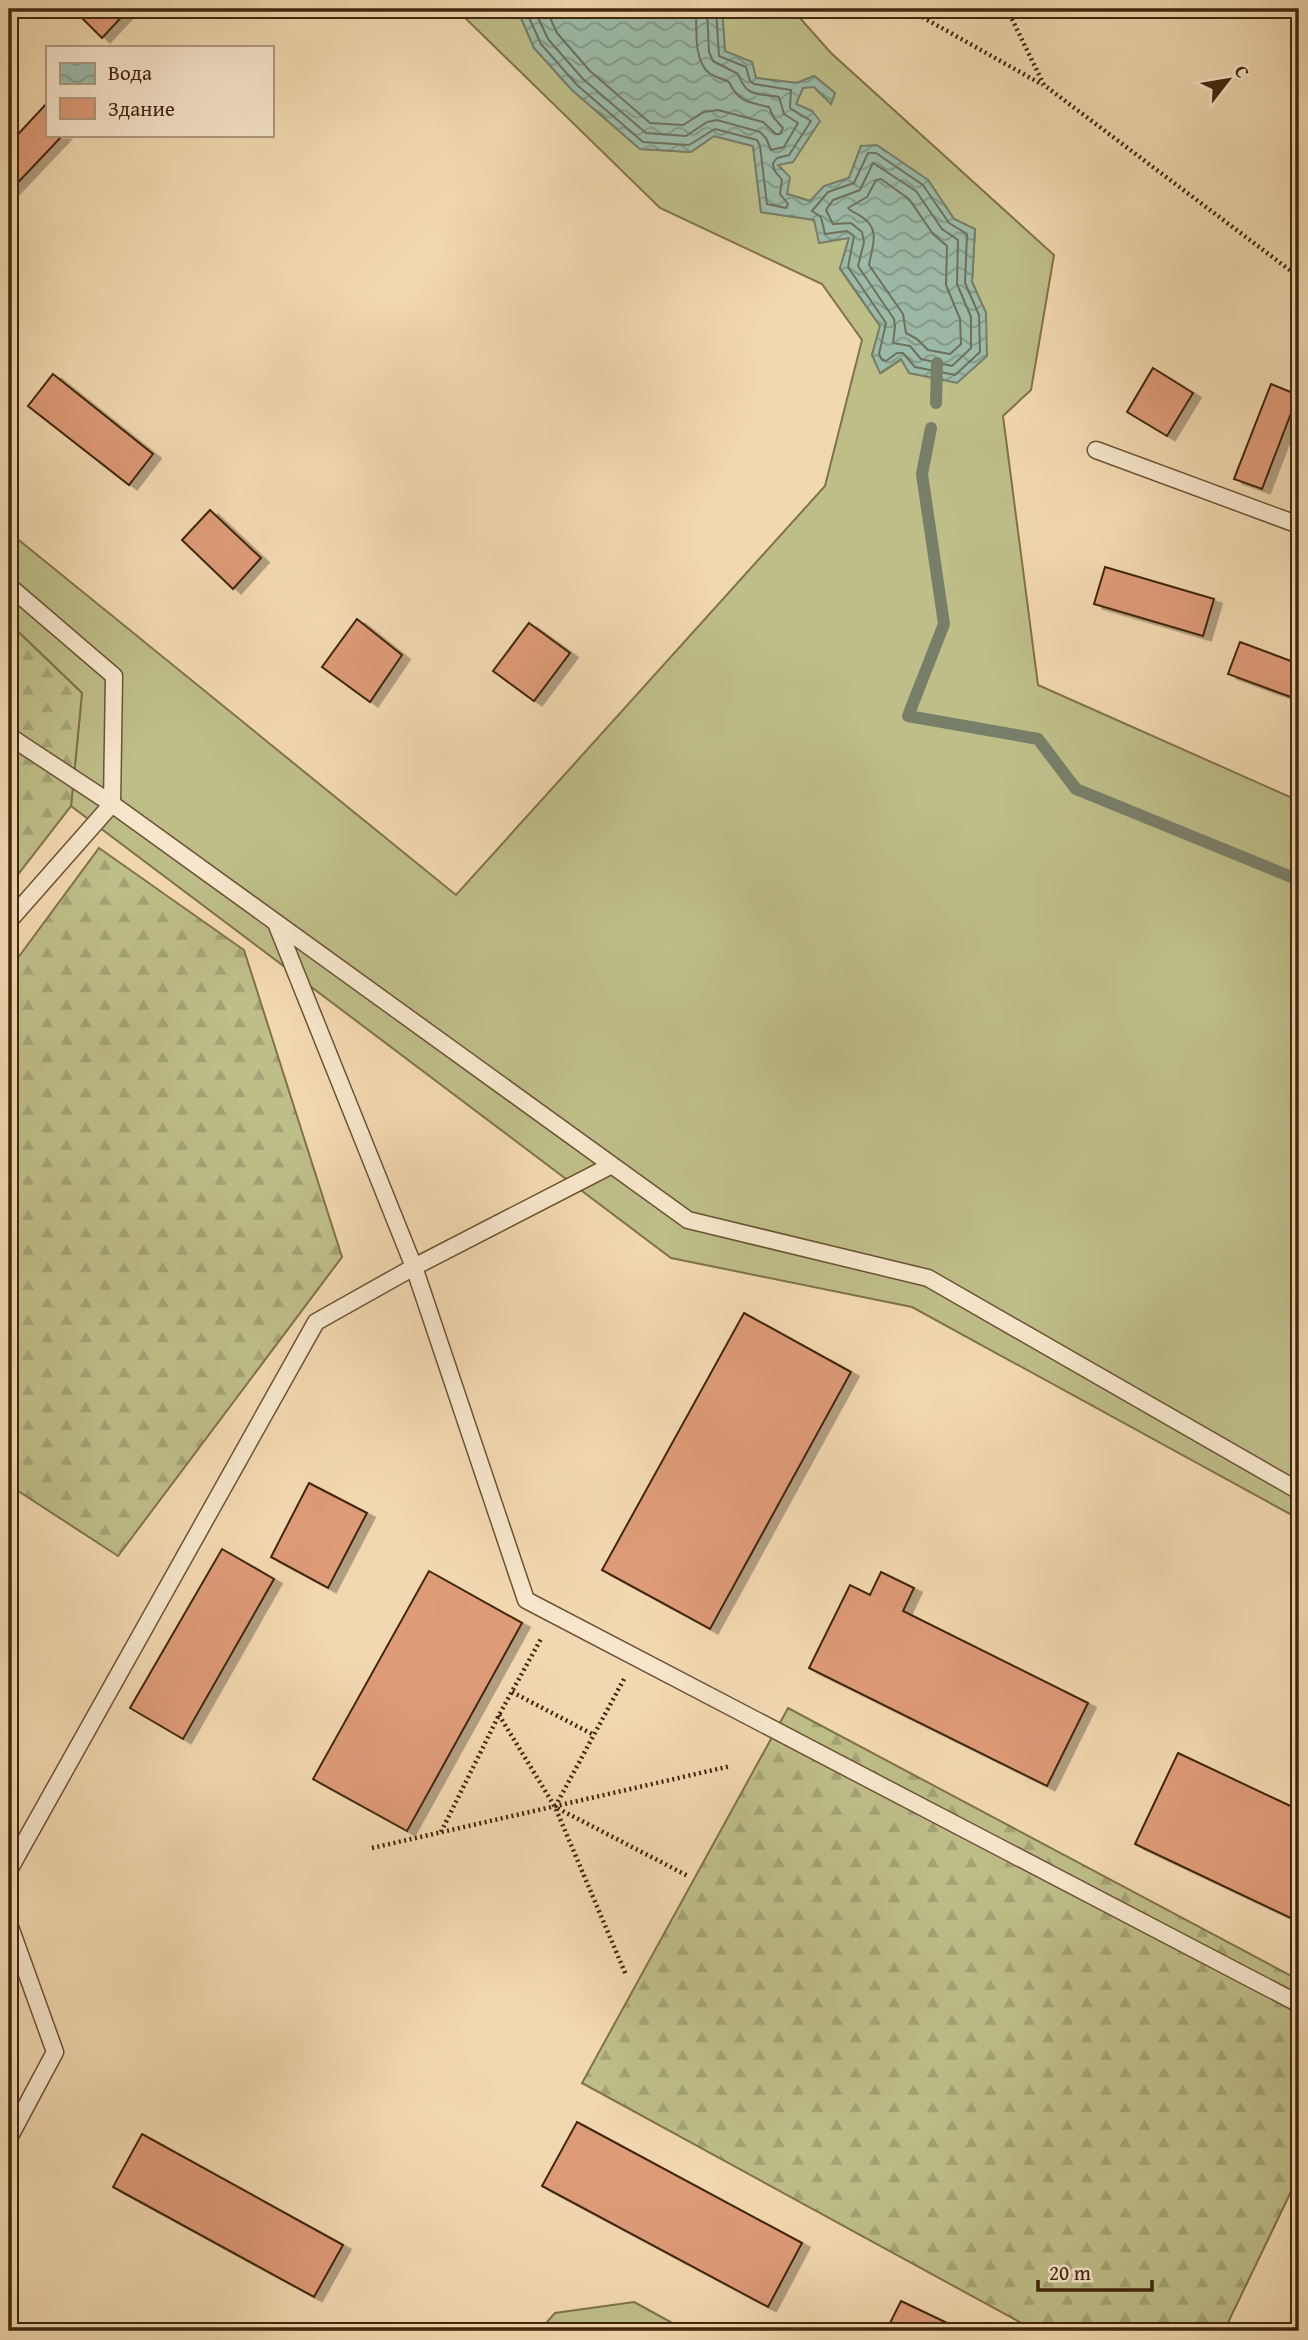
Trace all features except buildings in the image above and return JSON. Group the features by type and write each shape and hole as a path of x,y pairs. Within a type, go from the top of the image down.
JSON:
{"lane":[{"path":"1096,450 1299,525"},
{"path":"9,586 114,676 112,804 9,921"},
{"path":"9,736 112,804 688,1220 928,1278 1299,1492"},
{"path":"276,923 414,1267 526,1600 1299,2004"},
{"path":"9,1870 316,1322 414,1267 612,1165"},
{"path":"9,1924 55,2052 9,2138"}],"path":[{"path":"908,9 1044,85 1299,277"},
{"path":"1007,9 1044,85"},
{"path":"441,1832 499,1715 555,1615"},
{"path":"555,1807 636,1657"},
{"path":"512,1692 594,1735"},
{"path":"499,1715 555,1807 626,1975"},
{"path":"372,1848 731,1766"},
{"path":"555,1807 688,1876"}],"green space":[{"path":"456,9 517,9 534,48 572,90 640,149 691,152 714,136 753,146 761,212 815,220 849,238 840,269 880,326 872,355 881,373 986,313 972,282 975,229 954,219 928,180 861,146 849,178 824,186 811,201 787,194 778,164 812,111 796,104 803,87 814,87 831,104 835,93 814,76 797,83 756,78 752,62 725,52 722,9 792,9 831,53 1054,255 1031,390 1003,416 1038,685 1299,801 1299,1519 912,1307 671,1258 71,806 82,693 9,623 9,532 456,895 825,486 862,340 822,284 660,208"},
{"path":"9,623 82,693 71,806 9,886"},
{"path":"99,848 244,950 342,1257 118,1556 9,1485 9,970"},
{"path":"788,1708 1299,1980 1299,2175 1224,2331 1036,2331 582,2083"},
{"path":"634,2302 687,2331 539,2331 555,2313"}],"water":[{"path":"517,9 722,9 725,51 752,62 756,78 797,83 814,76 835,93 831,104 814,87 803,88 796,104 812,111 820,121 793,162 778,165 790,177 787,194 810,201 824,186 849,178 861,146 877,145 928,180 954,219 975,229 972,282 986,313 987,356 957,383 909,373 901,359 880,373 872,355 880,326 840,268 849,238 819,243 814,220 761,212 753,146 714,136 691,152 640,149 572,90 534,48"}],"waterway":[{"path":"936,403 937,363"},
{"path":"931,428 922,474 944,624 908,716 1038,739 1076,789 1299,880"}]}
